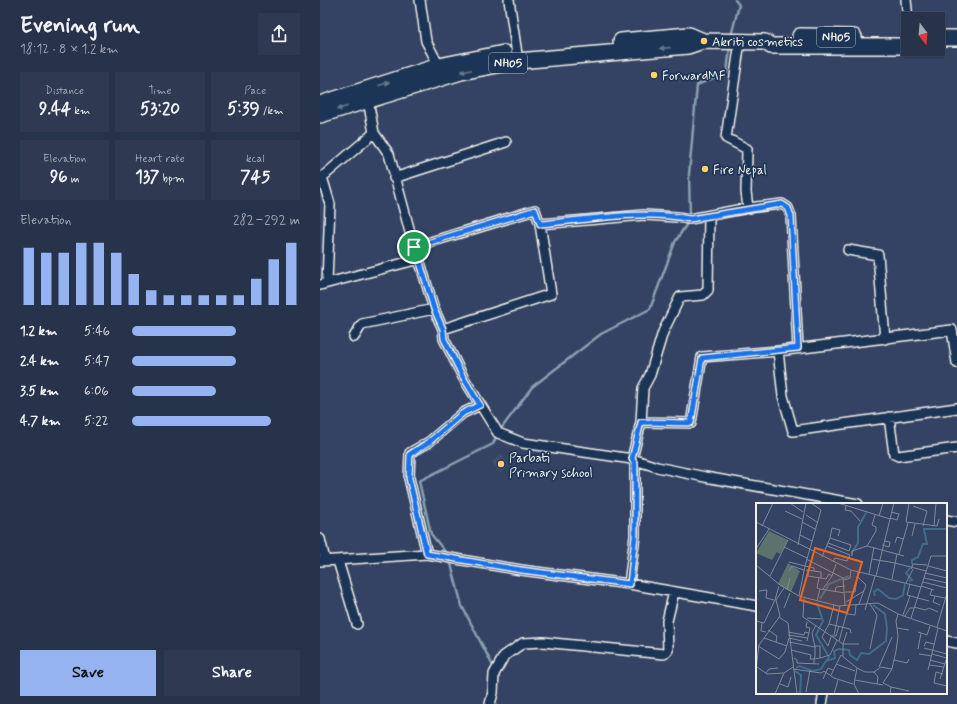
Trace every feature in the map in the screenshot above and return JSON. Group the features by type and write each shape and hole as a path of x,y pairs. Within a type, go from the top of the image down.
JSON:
{"main road":[{"name":"NH05","path":"765,42 778,36 901,37"},
{"path":"945,38 957,38"},
{"name":"NH05","path":"320,104 439,66 517,56 688,46 709,41 765,42 771,46 901,46"},
{"path":"945,46 957,46"},
{"name":"NH05","path":"320,115 517,56"}],"street":[{"path":"420,0 426,41 439,66"},
{"path":"508,0 517,56"},
{"path":"906,0 907,12"},
{"path":"738,41 726,138 747,149 746,192 748,208"},
{"path":"368,100 374,133 389,154 394,178 414,247 434,309 443,329 444,339 463,377 498,433 523,443 632,459 657,467 705,477 852,503"},
{"path":"374,133 321,178 330,204 324,284 419,259"},
{"path":"394,178 506,142"},
{"path":"540,224 644,215 690,219 748,208 782,204 788,208 791,216 798,348"},
{"path":"414,247 535,210 540,224 551,294 443,329"},
{"path":"630,584 635,536 635,464 632,459 641,422 643,388 650,375 663,332 680,297 703,295 708,290 709,216"},
{"path":"848,250 878,255 885,339"},
{"path":"354,337 362,324 434,309"},
{"path":"641,422 691,423 702,358 778,351 952,330 957,363"},
{"path":"778,351 783,396 793,431 957,408"},
{"path":"427,554 409,478 410,454 429,442 463,413 480,405"},
{"path":"889,417 894,454 898,456 957,448"},
{"path":"947,520 957,522"},
{"path":"320,540 323,560 338,561 427,554 521,570 630,584 756,606"},
{"path":"338,561 357,624"},
{"path":"490,704 493,693 494,674 504,656 523,643 543,642 664,654 668,650 667,621 674,592"},
{"path":"947,640 957,643"},
{"path":"822,704 824,694"}],"shaded area":[{"name":"Parbati Primary school","path":"502,454 509,467 500,473 492,462"}],"waterway":[{"path":"731,36 739,5 735,0"},
{"path":"690,217 689,174 697,85 727,72 730,47"},
{"path":"447,554 431,534 419,481 493,444 498,433 532,387 601,334 650,309 675,242 688,222"},
{"path":"450,560 462,606 493,666 492,670"},
{"path":"486,704 489,683"}],"place":[{"name":"Akriti cosmetics","path":"704,41"},
{"name":"ForwardMF","path":"654,75"},
{"name":"Fire Nepal","path":"705,169"},
{"name":"Parbati Primary school","path":"501,464"}],"route":[{"path":"782,204 788,208 791,216 798,348 702,358 691,423 641,422 632,459 635,464 635,536 630,584 521,570 427,554 409,478 410,454 429,442 463,413 480,405 463,377 444,339 443,329 434,309 414,247 535,210 540,224 644,215 690,219 772,205 782,204"}]}
